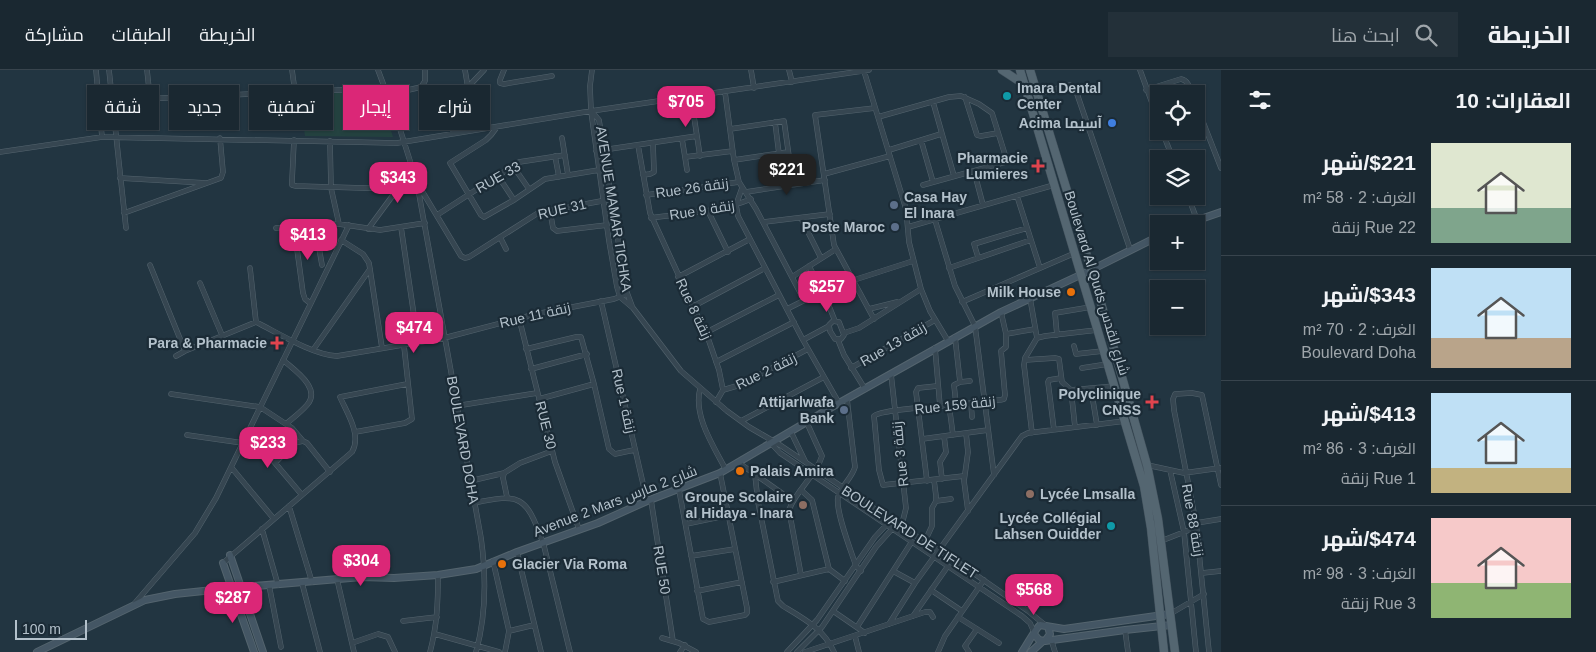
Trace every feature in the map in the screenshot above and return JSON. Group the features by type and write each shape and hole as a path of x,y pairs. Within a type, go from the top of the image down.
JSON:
{"main road":[{"path":"1002,70 1025,85"},
{"name":"Boulevard Al Quds شارع القدس","path":"1020,70 1115,386 1147,500 1164,652"},
{"name":"Boulevard Al Quds شارع القدس","path":"1030,70 1091,270 1147,465 1157,510 1175,652"}],"street":[{"path":"96,70 97,85"},
{"path":"109,70 110,85"},
{"path":"147,70 149,85"},
{"path":"292,70 294,85"},
{"name":"BOULEVARD DOHA","path":"378,70 383,85"},
{"path":"409,90 422,87 426,81 425,70"},
{"path":"465,70 467,85"},
{"path":"470,85 484,70"},
{"path":"504,70 500,80 500,83 504,84 550,76 548,70"},
{"name":"AVENUE MAMAR TICHKA","path":"592,70 590,86 591,112 616,287 620,297 633,308 675,364 700,389 741,421 771,441"},
{"path":"751,70 754,88"},
{"path":"789,70 792,82"},
{"path":"0,152 102,137 396,143 869,70"},
{"path":"1140,70 1150,100"},
{"path":"864,71 906,209 909,242 921,289 935,320 948,341"},
{"path":"1163,85 1183,79 1188,85"},
{"path":"1037,94 1070,85 1075,88 1130,249"},
{"path":"1146,90 1150,89"},
{"path":"726,92 734,160 742,188 751,199 764,222 804,300"},
{"path":"159,98 249,94"},
{"path":"878,117 956,95 965,97 979,104 992,114 1007,161"},
{"path":"691,97 700,156"},
{"path":"965,97 977,135 998,133"},
{"path":"933,102 954,176"},
{"path":"874,319 836,249 815,115 876,108"},
{"name":"AVENUE MAMAR TICHKA","path":"591,112 600,120 627,294 633,308"},
{"path":"730,129 784,121 793,185"},
{"path":"775,122 779,154"},
{"path":"497,127 486,140 450,163 468,195 484,217 545,179 599,170"},
{"path":"1205,127 1221,168"},
{"path":"101,130 102,137"},
{"path":"115,130 126,228"},
{"name":"BOULEVARD DOHA","path":"400,130 417,183 485,565 482,616 477,650"},
{"path":"888,150 941,134"},
{"path":"596,151 697,136"},
{"path":"124,214 219,179 222,174 220,138"},
{"path":"562,138 568,175"},
{"path":"682,138 687,170"},
{"path":"294,140 292,184 296,186 397,189"},
{"path":"921,140 933,182"},
{"path":"330,141 330,188 339,224"},
{"path":"643,175 654,172 653,143"},
{"name":"Rue 8 زنقة","path":"638,145 651,218 705,333 716,362 723,390"},
{"path":"685,157 733,151"},
{"path":"734,160 788,152"},
{"name":"RUE 33","path":"437,215 520,162 565,155"},
{"path":"555,156 559,177"},
{"path":"824,174 890,156"},
{"path":"923,185 1020,158"},
{"path":"513,166 530,189"},
{"path":"368,229 413,168"},
{"path":"974,171 983,205"},
{"path":"498,176 514,200"},
{"path":"120,178 209,183"},
{"path":"746,192 825,180"},
{"name":"Rue 26 زنقة","path":"646,195 740,182"},
{"path":"417,183 437,215"},
{"path":"908,227 1054,185"},
{"path":"742,188 736,205 738,216 803,340 840,403"},
{"path":"1017,196 1040,268"},
{"name":"RUE 31","path":"437,215 461,256 465,258 538,213 612,199"},
{"name":"Rue 9 زنقة","path":"651,218 736,205 751,199"},
{"path":"708,210 728,252"},
{"path":"550,211 556,231 607,225"},
{"path":"1205,217 1221,212"},
{"path":"764,222 830,214"},
{"path":"801,218 821,258"},
{"path":"935,220 962,302 975,326 994,475"},
{"path":"276,228 339,224 380,230 424,223"},
{"path":"316,225 322,266"},
{"path":"135,604 195,533 216,498 349,225"},
{"path":"294,227 303,293 305,299 310,303"},
{"path":"401,227 418,343"},
{"path":"978,257 974,244 1027,228"},
{"path":"500,237 506,249"},
{"path":"678,277 750,239"},
{"path":"341,240 363,254 369,262 382,348"},
{"path":"950,268 1031,240"},
{"name":"Avenue 2 Mars شارع 2 مارس","path":"37,652 135,604 175,594 362,576 394,578 470,571 723,471 739,463 771,441 791,432 975,326 1150,240"},
{"path":"792,277 836,249"},
{"path":"962,302 1075,253"},
{"path":"854,280 913,261"},
{"path":"150,265 185,351"},
{"path":"809,266 823,291 835,321 839,322 844,333"},
{"path":"250,268 256,322"},
{"path":"692,307 765,268"},
{"path":"313,350 370,269"},
{"path":"200,283 222,335"},
{"path":"844,333 853,331 874,319 921,289"},
{"path":"787,309 823,291"},
{"name":"Rue 11 زنقة","path":"444,338 519,318 627,294"},
{"path":"705,333 779,295"},
{"path":"1030,298 1037,338 1024,365 1032,433"},
{"name":"Rue 1 زنقة","path":"601,301 634,450 649,500"},
{"path":"869,308 899,302"},
{"path":"1057,335 1055,313 1091,307"},
{"name":"Rue 159 زنقة","path":"904,483 886,486 882,483 875,414 1001,400 1005,397 1000,351 1006,346 1006,334 1001,312"},
{"name":"RUE 30","path":"519,318 552,451 579,529"},
{"name":"Rue 13 زنقة","path":"852,368 935,320"},
{"path":"803,340 835,321"},
{"path":"176,356 256,322 329,356 404,346 444,338"},
{"path":"716,362 794,322"},
{"path":"828,326 833,337 838,340 840,348 865,389"},
{"path":"1006,334 1036,329"},
{"path":"1037,338 1097,330"},
{"path":"838,340 842,338 844,333"},
{"path":"526,349 580,337 583,340 587,354 610,451 615,454 634,450"},
{"path":"955,337 960,382"},
{"path":"355,432 411,421 413,415 407,384 404,346"},
{"path":"1074,346 1076,354 1104,351"},
{"path":"935,348 940,406"},
{"name":"Rue 2 زنقة","path":"723,390 745,383 808,349"},
{"path":"531,369 587,354"},
{"path":"1025,360 1058,358 1060,361 1061,378 1064,385 1071,390 1115,386"},
{"path":"283,360 304,379 311,388 312,396 309,404 286,424"},
{"path":"1082,368 1108,364"},
{"name":"Rue 3 زنقة","path":"891,374 906,513 899,534"},
{"path":"741,421 824,377"},
{"path":"1054,430 1048,382 1049,380 1061,378"},
{"path":"956,404 954,385 970,381"},
{"path":"254,652 222,563 352,452 356,444 355,432 340,397 407,384"},
{"path":"539,399 594,384"},
{"path":"927,481 916,390 938,386"},
{"path":"679,490 702,617 705,622 709,622 747,614 729,516 723,471 701,415 698,402 700,389"},
{"path":"1091,389 1097,425"},
{"path":"716,402 723,390"},
{"path":"1071,390 1075,427"},
{"path":"456,406 538,393"},
{"name":"Rue 88 زنقة","path":"1209,652 1196,525 1185,473 1173,401 1174,395 1197,393 1202,396 1220,468"},
{"path":"171,394 260,407 292,428 307,443 330,472"},
{"path":"846,399 855,467 841,491 838,506 856,566 861,571"},
{"path":"971,403 972,417"},
{"path":"948,405 953,435"},
{"path":"889,624 1020,437 1032,433 1125,421"},
{"path":"801,575 789,513 793,501 822,458 822,454 807,422"},
{"path":"922,439 988,430"},
{"path":"248,431 302,495"},
{"path":"791,432 805,463"},
{"path":"966,433 968,452 964,476 968,511"},
{"path":"187,435 243,443"},
{"path":"942,479 940,462 946,452 944,436"},
{"path":"275,463 294,443 303,440"},
{"name":"BOULEVARD DE TIFLET","path":"771,441 815,470 892,530 1027,620 1034,633"},
{"name":"BOULEVARD DE TIFLET","path":"771,441 780,453 812,475 940,551 1039,618 1046,626"},
{"path":"470,481 504,474 520,463 552,451"},
{"path":"739,463 793,501"},
{"path":"1147,465 1185,473 1220,468 1221,485"},
{"path":"231,468 274,519"},
{"path":"1170,470 1184,532 1196,652"},
{"path":"504,474 503,478 507,497"},
{"path":"755,475 758,502 780,604 819,630 831,644 834,652"},
{"path":"904,483 964,476"},
{"path":"924,541 932,528 932,508 936,501 934,480"},
{"path":"801,490 812,500 829,569 846,580"},
{"path":"474,503 507,497 521,503 530,510 543,541 570,652"},
{"path":"936,501 951,499"},
{"name":"RUE 50","path":"649,500 673,641"},
{"path":"289,506 312,582"},
{"path":"686,524 729,516"},
{"path":"1160,540 1184,532 1196,525 1221,519"},
{"path":"786,652 812,625 890,520"},
{"path":"797,652 819,630 876,547 897,524"},
{"path":"262,529 278,585"},
{"path":"857,627 911,543"},
{"path":"691,556 735,548"},
{"path":"517,552 541,652"},
{"path":"230,555 263,652"},
{"path":"493,561 508,631 505,652"},
{"path":"913,616 948,566"},
{"path":"774,582 829,569"},
{"path":"893,571 916,583"},
{"path":"1202,573 1221,571"},
{"path":"430,652 437,617 438,575"},
{"path":"337,579 354,652"},
{"path":"938,652 942,640 984,580"},
{"path":"697,592 742,582"},
{"path":"302,583 320,652"},
{"path":"269,585 281,646"},
{"path":"931,590 962,611"},
{"path":"1022,652 1038,626 1064,629 1161,616 1170,614 1204,594"},
{"path":"833,611 865,633"},
{"path":"805,652 913,616 928,612 933,617"},
{"path":"403,621 437,617"},
{"path":"958,617 999,643"},
{"path":"508,631 534,625"},
{"path":"1034,633 1037,639 1047,639 1171,625"},
{"path":"1031,652 1047,639 1050,632 1046,626"},
{"path":"969,652 966,646 977,629"},
{"path":"1126,630 1128,652"},
{"path":"352,643 381,634 388,637 395,652"},
{"path":"435,634 477,650 499,652"},
{"path":"855,636 859,652"},
{"path":"662,638 685,645 696,652"},
{"path":"1047,639 1055,652"},
{"path":"680,652 685,645"}],"green space":[{"path":"333,93 343,93 343,130 391,130 393,137 305,136 304,130 333,130"},
{"path":"809,272 818,290 807,295 798,278"}],"place":[{"name":"Imara Dental Center","path":"1007,96"},
{"name":"Acima آسيما","path":"1112,123"},
{"name":"Pharmacie Lumieres","path":"1038,166"},
{"name":"Casa Hay El Inara","path":"894,205"},
{"name":"Poste Maroc","path":"895,227"},
{"name":"Milk House","path":"1071,292"},
{"name":"Para & Pharmacie","path":"277,343"},
{"name":"Polyclinique CNSS","path":"1152,402"},
{"name":"Attijarlwafa Bank","path":"844,410"},
{"name":"Palais Amira","path":"740,471"},
{"name":"Lycée Lmsalla","path":"1030,494"},
{"name":"Groupe Scolaire al Hidaya - Inara","path":"803,505"},
{"name":"Lycée Collégial Lahsen Ouidder","path":"1111,526"},
{"name":"Glacier Via Roma","path":"502,564"}]}
